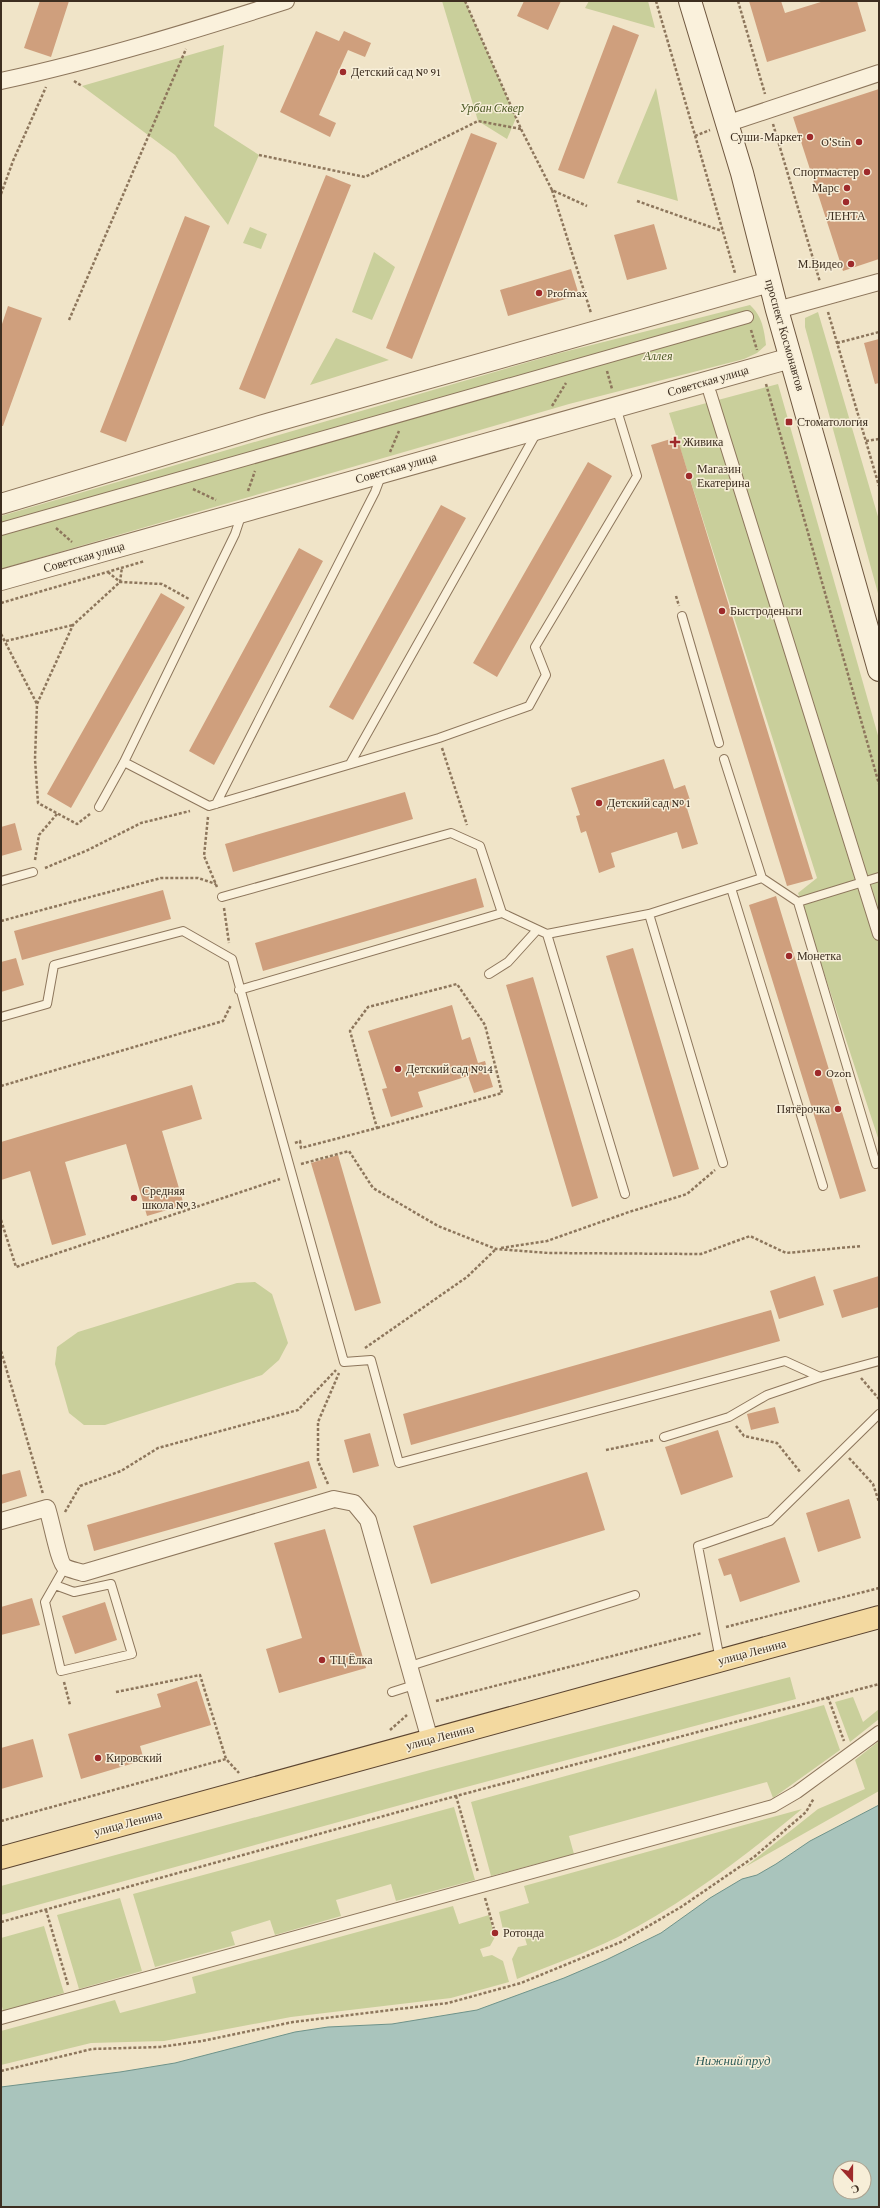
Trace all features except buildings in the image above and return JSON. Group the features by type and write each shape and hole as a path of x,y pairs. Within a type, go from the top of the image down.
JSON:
{"main road":[{"name":"проспект Космонавтов","path":"690,1 742,173 777,310 879,670"},
{"name":"улица Ленина","path":"1,1858 879,1617"}],"street":[{"path":"1,81 54,69 194,31 286,1"},
{"path":"726,124 879,73"},
{"path":"1,504 270,423 770,282"},
{"path":"777,310 879,282"},
{"path":"1,529 747,317"},
{"name":"Советская улица","path":"1,580 383,471 791,358"},
{"path":"710,393 864,881 879,934"},
{"path":"1,1521 47,1508 54,1530 59,1559 65,1567 84,1573 334,1499 354,1503 368,1520 430,1740"},
{"path":"1,2018 773,1806 797,1792 879,1732"}],"lane":[{"path":"124,762 213,805 439,738 529,706 546,675 535,646 637,476 616,406"},
{"path":"350,764 538,429"},
{"path":"213,805 375,492 383,471"},
{"path":"100,807 124,762 235,534 242,512"},
{"path":"682,616 719,743"},
{"path":"724,759 762,878 798,902 876,1164"},
{"path":"222,898 451,833 480,846 502,913"},
{"path":"1,882 33,872"},
{"path":"798,902 879,876"},
{"path":"239,990 502,913 547,934 648,914 762,878"},
{"path":"731,888 822,1186"},
{"path":"648,914 723,1163"},
{"path":"489,974 508,962 537,930"},
{"path":"1,1017 47,1004 54,965 183,931 232,959 239,990 344,1362 371,1360 399,1463 785,1361 820,1377"},
{"path":"547,934 625,1194"},
{"path":"664,1437 729,1417 767,1394 820,1377 879,1361"},
{"path":"720,1661 698,1546 770,1521 879,1414"},
{"path":"55,1585 74,1592 111,1584 132,1654 61,1671 45,1602 65,1567"},
{"path":"410,1666 635,1594"},
{"path":"392,1692 414,1685"}],"path":[{"path":"464,1 521,129 552,190 597,331"},
{"path":"656,1 740,291"},
{"path":"738,1 879,486"},
{"path":"69,320 194,31"},
{"path":"1,194 13,161 54,69"},
{"path":"259,155 365,177 478,120 521,129"},
{"path":"552,190 587,206"},
{"path":"637,201 722,231"},
{"path":"747,317 879,784"},
{"path":"837,343 879,332"},
{"path":"866,441 879,439"},
{"path":"100,807 77,824 38,803 35,759 37,704 73,625 120,582 122,567"},
{"path":"6,641 73,625"},
{"path":"1,634 6,641 37,704"},
{"path":"439,738 465,822 480,846"},
{"path":"33,872 88,850 141,823 213,805 204,856 222,898 232,959"},
{"path":"33,872 39,835 57,814"},
{"path":"1,921 161,878 198,878 216,884"},
{"path":"300,1141 301,1148 377,1128 502,1093 485,1025 458,984 368,1007 350,1031 377,1128"},
{"path":"1,1086 223,1021 239,990"},
{"path":"1,1220 16,1267 291,1176 302,1164 349,1151 373,1188 438,1226 496,1249 578,1254 701,1254 750,1236 786,1253 862,1246"},
{"path":"54,1530 80,1486 122,1471 158,1448 298,1410 344,1362 467,1277 496,1249 547,1241 629,1212 687,1194 723,1163"},
{"path":"1,1351 47,1508"},
{"path":"334,1499 318,1461 318,1422 344,1362"},
{"path":"871,1390 879,1399"},
{"path":"729,1417 744,1436 777,1443 793,1463"},
{"path":"606,1450 664,1437"},
{"path":"842,1450 872,1484 879,1502"},
{"path":"61,1671 70,1705"},
{"path":"116,1692 200,1675 226,1759"},
{"path":"1,1922 456,1796 879,1684"},
{"path":"828,1697 848,1755"},
{"path":"1,2071 92,2048 160,2047 202,2041 293,2022 448,2003 521,1983 621,1942 681,1907 754,1857 806,1812 818,1793"},
{"path":"456,1796 494,1929"},
{"path":"46,1910 73,1999"}],"green space":[{"name":"Урбан Сквер","path":"442,1 465,1 516,118 507,139 478,121"},
{"path":"589,1 648,1 655,28 585,8"},
{"path":"224,45 214,126 259,155 228,225 175,155 82,86"},
{"path":"656,88 678,201 617,183"},
{"path":"250,227 267,234 261,249 243,243"},
{"path":"374,252 395,267 372,320 352,312"},
{"name":"Аллея","path":"750,305 762,323 766,345 757,353 744,359 569,404 1,569 1,516 556,354"},
{"path":"818,312 879,520 879,597 805,327 805,318"},
{"path":"336,338 389,360 310,385"},
{"path":"778,384 879,739 879,1141 798,893 817,878 669,413"},
{"path":"255,1282 272,1294 288,1343 279,1360 262,1375 105,1425 84,1425 69,1413 55,1364 57,1347 78,1332 237,1283"},
{"path":"790,1677 796,1699 455,1790 1,1915 1,1886 434,1769"},
{"path":"853,1697 863,1722 879,1709 879,1719 850,1742 835,1702"},
{"path":"824,1705 840,1750 773,1798 767,1782 569,1836 574,1854 491,1876 471,1802"},
{"path":"879,1741 879,1791 745,1867 818,1809 865,1789 855,1760"},
{"path":"454,1807 475,1880 396,1901 391,1884 336,1900 341,1916 275,1935 270,1920 231,1932 235,1945 155,1967 133,1894"},
{"path":"802,1809 713,1878 643,1924 594,1948 517,1979 512,1959 518,1947 527,1945 524,1935 514,1938 504,1934 499,1912 529,1903 524,1886"},
{"path":"120,1898 142,1971 79,1989 57,1915"},
{"path":"453,1906 459,1924 489,1915 495,1937 490,1946 480,1949 483,1957 492,1955 503,1961 509,1982 451,1998 291,2017 164,2041 91,2043 1,2065 1,2031 115,2000 120,2013 196,1993 192,1977"},
{"path":"44,1926 64,1993 3,2011 1,2002 1,1938"}],"water":[{"name":"Нижний пруд","path":"879,1805 879,2207 1,2207 1,2087 120,2072 175,2063 295,2032 328,2027 392,2024 477,2010 564,1978 606,1960 661,1933 710,1898 742,1879 757,1875 810,1841"}],"place":[{"name":"Детский сад № 91","path":"343,72"},
{"name":"Суши-Маркет","path":"810,137"},
{"name":"O'Stin","path":"859,142"},
{"name":"Спортмастер","path":"867,172"},
{"name":"Марс","path":"847,188"},
{"name":"ЛЕНТА","path":"846,202"},
{"name":"М.Видео","path":"851,264"},
{"name":"Profmax","path":"539,293"},
{"name":"Стоматология","path":"789,422"},
{"name":"Живика","path":"675,442"},
{"name":"Магазин Екатерина","path":"689,476"},
{"name":"Быстроденьги","path":"722,611"},
{"name":"Детский сад № 1","path":"599,803"},
{"name":"Монетка","path":"789,956"},
{"name":"Детский сад №14","path":"398,1069"},
{"name":"Ozon","path":"818,1073"},
{"name":"Пятёрочка","path":"838,1109"},
{"name":"Средняя школа № 3","path":"134,1198"},
{"name":"ТЦ Ёлка","path":"322,1660"},
{"name":"Кировский","path":"98,1758"},
{"name":"Ротонда","path":"495,1933"}]}
